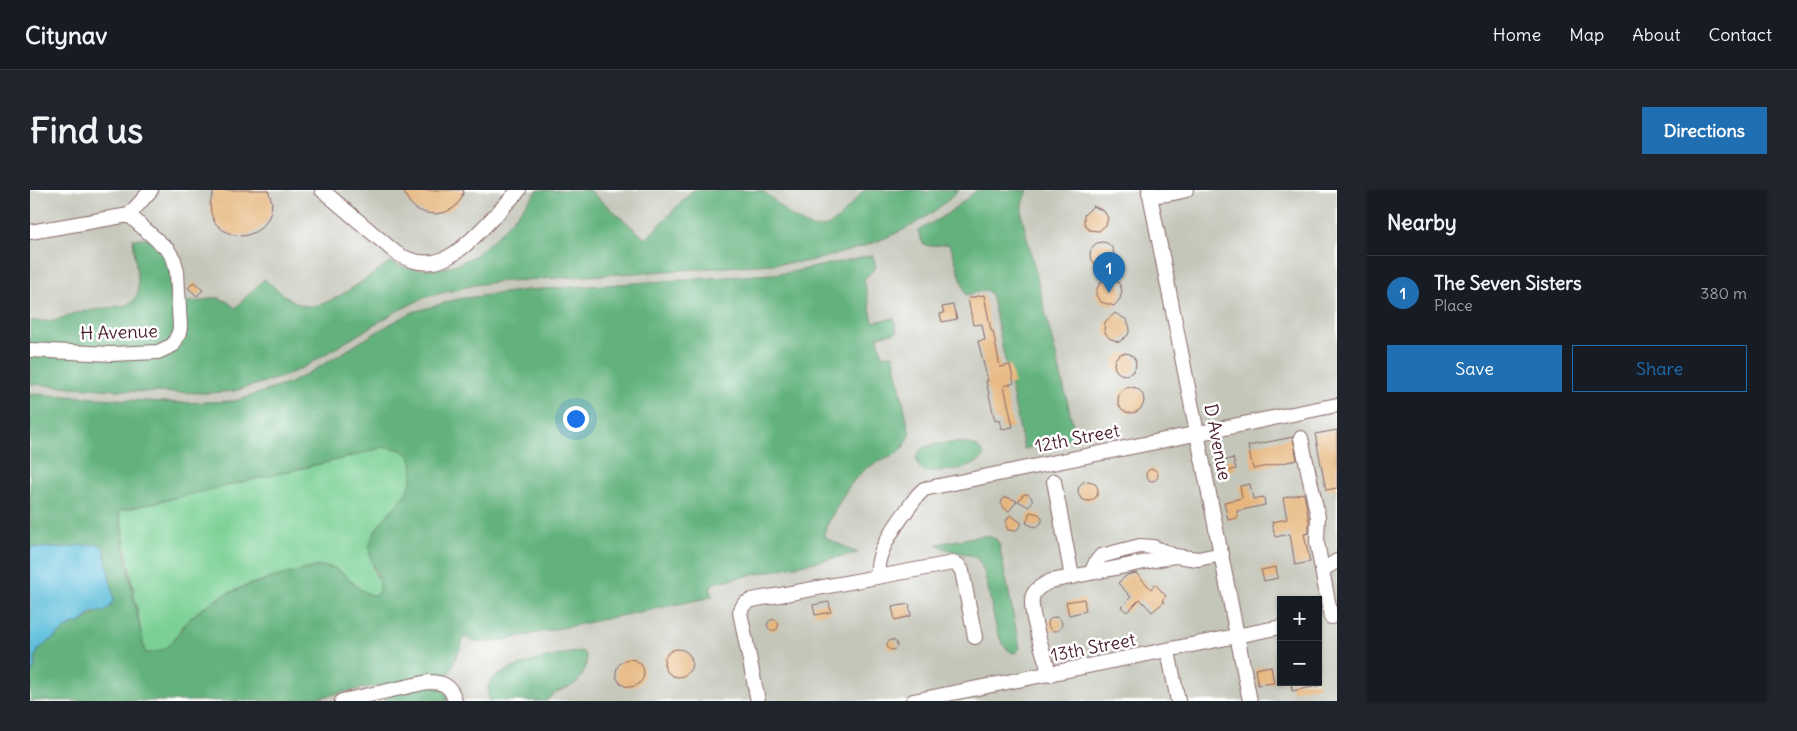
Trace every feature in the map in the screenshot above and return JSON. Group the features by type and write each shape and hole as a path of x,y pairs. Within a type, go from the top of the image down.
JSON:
{"lane":[{"path":"30,232 129,215 151,190"},
{"path":"322,190 396,253 408,260 421,262 441,260 458,252 519,190"},
{"path":"1151,193 1186,190"},
{"name":"D Avenue","path":"1151,193 1250,701"},
{"name":"H Avenue","path":"30,350 111,354 158,352 173,345 180,328 177,272 174,260 168,250 129,215"},
{"name":"12th Street","path":"878,576 877,567 881,552 917,496 924,489 1337,405"},
{"path":"1301,438 1318,517 1317,542 1329,617"},
{"path":"1054,481 1072,577"},
{"path":"1337,548 1337,554"},
{"path":"1050,674 1035,620 1032,599 1035,591 1045,584 1175,556 1198,559 1222,554"},
{"path":"1322,570 1337,561"},
{"path":"758,701 740,612 744,604 752,600 953,563 958,565 962,571 975,637"},
{"name":"13th Street","path":"913,701 1277,628"},
{"path":"1168,651 1178,701"},
{"path":"342,701 428,682 439,682 449,686 453,691 455,701"}],"shaded area":[{"path":"30,190 1337,190 1337,701 133,701 30,477"}],"green space":[{"path":"538,190 589,190 646,239 693,190 762,191 799,221 811,226 821,227 829,225 838,219 864,190 921,190 927,192 933,190 959,190 926,217 907,228 846,252 804,262 495,282 426,297 399,310 304,367 282,377 234,391 211,393 145,392 30,384 30,321 53,321 75,313 126,305 134,301 138,292 138,283 133,239 146,238 162,248 169,269 171,303 219,298 235,308 264,279 294,302 306,306 315,306 325,303 349,290 390,262 412,269 424,270 447,267 469,258 495,238"},
{"path":"977,190 1028,190 1022,204 1022,217 1076,437 1024,449 991,294 986,290 966,295 952,250 948,244 929,246 923,244 918,231 947,214"},
{"path":"873,255 876,268 864,279 873,322 894,318 897,332 878,336 882,356 893,354 910,435 905,444 894,455 874,464 860,474 841,499 824,534 828,539 858,553 713,583 710,588 712,597 493,642 474,642 465,636 445,684 447,701 386,701 384,694 378,687 369,687 302,701 30,701 30,675 35,667 35,657 39,649 71,625 80,623 114,599 104,549 101,545 60,548 30,547 30,394 181,403 235,401 290,383 413,312 458,299 527,290 787,273","holes":["384,447 401,450 408,454 412,462 412,475 404,496 380,523 370,545 371,558 380,583 377,595 366,593 336,569 319,566 271,578 225,595 210,603 190,619 169,645 155,652 145,653 126,559 119,511 341,459"]},
{"path":"952,443 966,443 975,446 984,455 974,464 959,469 927,472 919,467 917,455 924,448"},
{"path":"384,447 397,449 408,454 412,462 413,471 407,492 380,525 373,567 380,583 377,595 366,593 336,569 319,566 248,585 221,596 189,620 164,650 145,654 119,511 341,459"},
{"path":"985,535 996,539 999,544 1020,648 1016,653 1008,650 1001,641 984,570 979,561 972,556 951,551 937,544"},
{"path":"581,651 585,655 586,664 579,680 557,692 547,701 489,701 488,689 490,682 496,676 518,666"}],"water":[{"path":"93,544 101,545 104,549 114,599 110,607 104,612 93,612 80,623 71,625 39,649 35,657 35,667 30,675 30,547 60,548"}],"building":[{"path":"214,190 268,190 272,202 271,212 267,221 261,228 244,236 233,235 223,230 215,223 211,213 210,203"},
{"path":"403,190 464,190 461,199 455,207 446,212 436,214 416,209 409,202"},
{"path":"1093,206 1104,211 1108,218 1106,225 1099,231 1089,230 1084,223 1084,215"},
{"path":"1102,242 1110,246 1114,254 1110,262 1102,266 1094,262 1090,254 1094,246"},
{"path":"1107,279 1119,283 1122,291 1120,299 1114,306 1101,302 1096,295 1100,283"},
{"path":"194,282 203,290 197,296 188,288"},
{"path":"984,295 1000,367 1010,365 1014,383 1004,386 1013,427 1002,429 1000,420 995,421 978,341 985,340 982,324 973,325 968,298"},
{"path":"953,305 957,319 942,322 940,314 944,313 942,307"},
{"path":"1115,313 1127,320 1130,328 1128,335 1119,342 1109,338 1104,331 1105,322"},
{"path":"1125,353 1133,356 1136,364 1133,372 1125,375 1117,372 1114,364 1117,356"},
{"path":"1131,387 1140,391 1144,400 1140,409 1131,413 1122,409 1118,400 1122,391"},
{"path":"1337,430 1337,488 1326,490 1315,434"},
{"path":"1293,437 1297,460 1253,469 1248,446"},
{"path":"1233,458 1236,469 1226,472 1224,461"},
{"path":"1150,469 1154,469 1158,475 1154,481 1150,481 1146,477 1146,473"},
{"path":"1088,481 1095,484 1098,491 1095,498 1088,501 1081,498 1078,491 1081,484"},
{"path":"1250,484 1253,499 1264,497 1265,505 1237,511 1238,518 1228,520 1224,502 1242,498 1240,486"},
{"path":"1304,493 1309,533 1304,534 1310,562 1295,565 1290,534 1275,537 1272,522 1287,519 1283,498"},
{"path":"1024,494 1028,494 1032,498 1029,507 1018,501"},
{"path":"1007,497 1017,501 1009,511 1001,503 1003,498"},
{"path":"1030,512 1039,514 1042,518 1042,522 1037,527 1026,523"},
{"path":"1010,515 1022,523 1014,531 1008,530 1006,525"},
{"path":"1276,567 1278,578 1264,581 1261,570"},
{"path":"1136,573 1151,589 1155,584 1166,596 1162,600 1164,602 1152,612 1140,599 1127,612 1121,607 1131,597 1118,583 1127,575"},
{"path":"1084,599 1086,611 1069,615 1066,602"},
{"path":"829,602 831,612 815,615 813,605"},
{"path":"909,604 911,616 895,620 892,607"},
{"path":"1055,617 1060,619 1062,624 1060,629 1055,631 1050,629 1048,624 1050,619"},
{"path":"771,620 775,620 778,625 777,629 771,630 768,627 768,623"},
{"path":"890,640 894,640 897,645 896,649 890,650 887,647 887,643"},
{"path":"678,649 688,653 692,663 688,673 678,677 668,673 664,663 668,653"},
{"path":"630,659 640,663 644,673 640,683 630,687 620,683 616,673 620,663"},
{"path":"1271,666 1274,683 1258,685 1255,669"},
{"path":"1291,686 1318,686 1292,691"}],"place":[{"name":"The Seven Sisters","path":"1109,293"}]}
